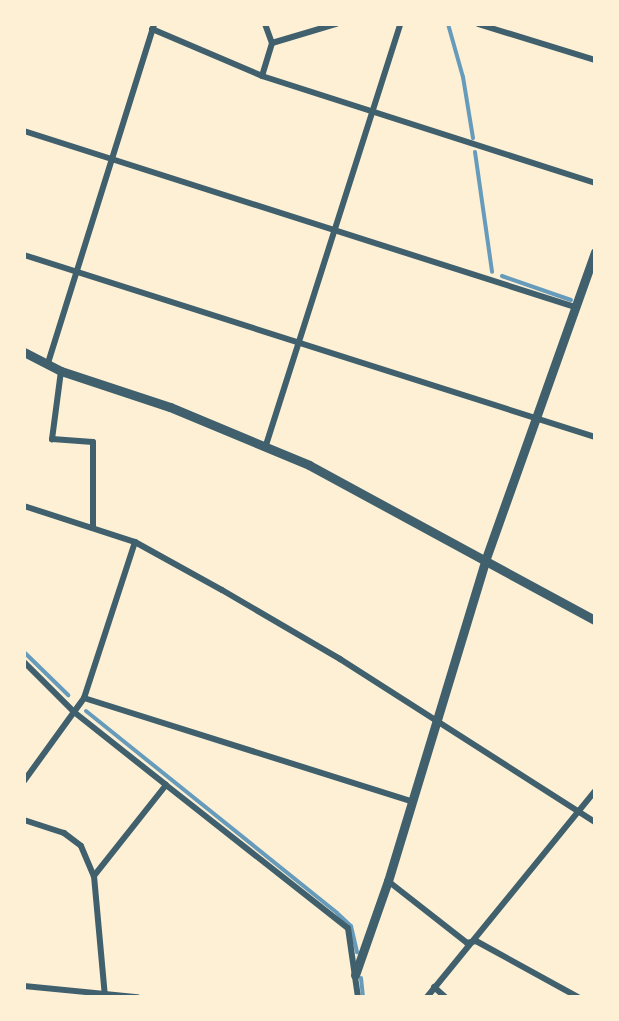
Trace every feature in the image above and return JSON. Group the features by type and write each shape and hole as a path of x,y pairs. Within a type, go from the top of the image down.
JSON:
{"street":[{"path":"262,76 272,44 265,24"},
{"path":"272,44 336,24"},
{"path":"266,445 400,24"},
{"path":"478,24 595,60"},
{"path":"48,363 153,26 262,76 595,183"},
{"path":"24,131 575,307"},
{"path":"355,975 388,881 410,801 437,721 485,561 595,252"},
{"path":"24,255 536,416 595,437"},
{"path":"24,352 61,371 266,445 595,620"},
{"path":"61,371 52,439 93,442 93,528"},
{"path":"24,506 135,542 330,653 579,814 595,822"},
{"path":"24,781 84,698 135,542"},
{"path":"24,662 74,712 348,928 358,997"},
{"path":"84,698 410,801"},
{"path":"94,876 166,785"},
{"path":"427,997 476,941 595,791"},
{"path":"24,820 64,833 81,846 94,876 105,995"},
{"path":"388,881 467,943 476,941 578,997"},
{"path":"24,986 137,997"},
{"path":"434,987 445,997"}],"waterway":[{"path":"448,24 463,77 473,138"},
{"path":"475,152 492,272"},
{"path":"502,276 571,300"},
{"path":"24,652 68,695"},
{"path":"86,711 337,913 351,926 357,952"},
{"path":"361,978 363,997"}]}
